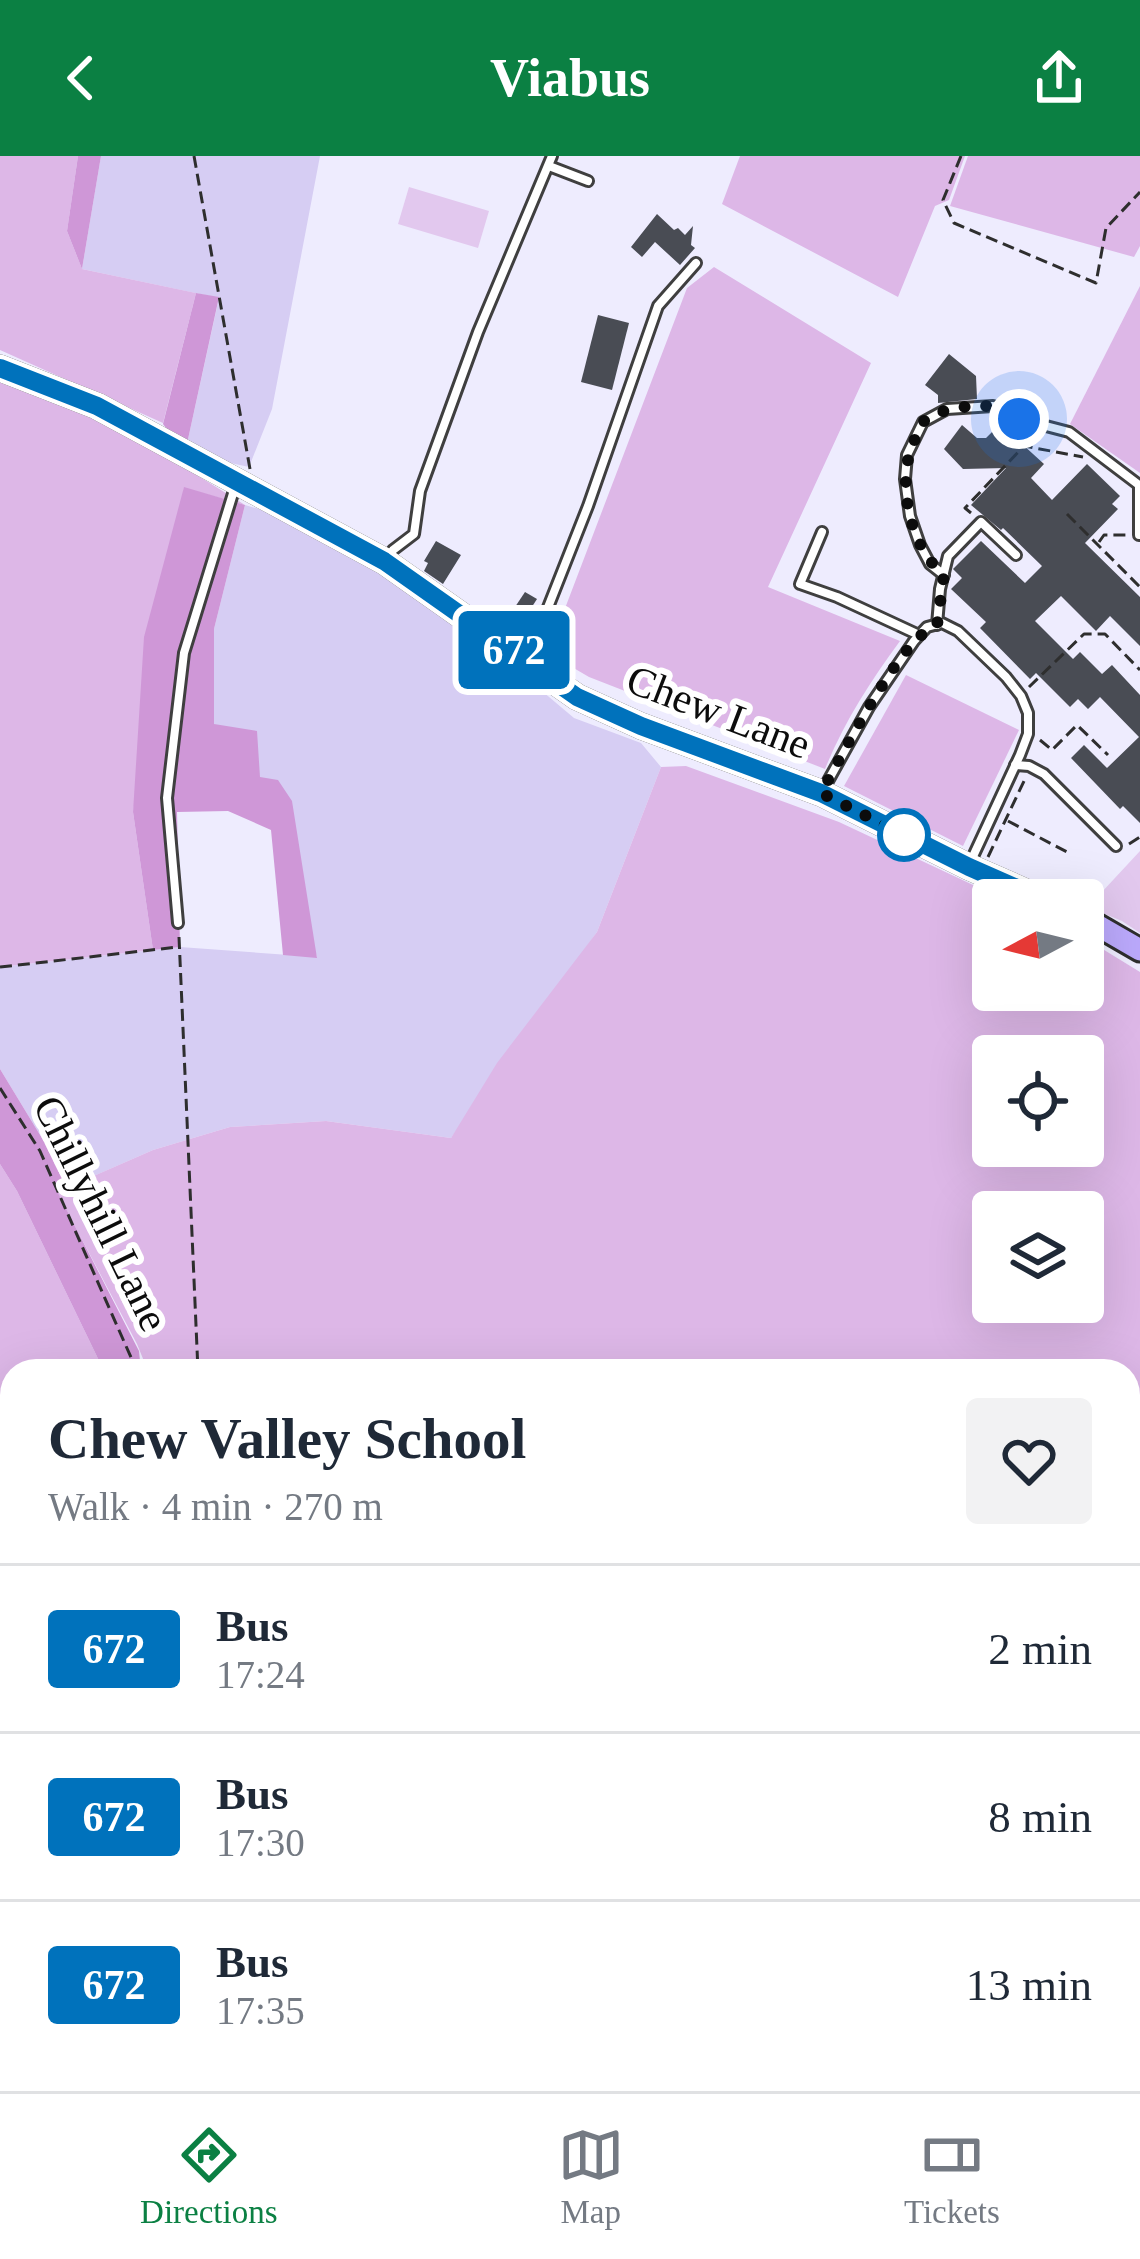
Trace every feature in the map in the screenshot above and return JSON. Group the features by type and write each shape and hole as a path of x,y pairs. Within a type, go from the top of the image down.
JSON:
{"main road":[{"name":"Chew Lane","path":"0,368 97,406 384,561 577,697 821,793 997,879"},
{"path":"1104,929 1140,950"}],"lane":[{"path":"384,561 414,534 421,491 478,332 550,161 588,181"},
{"path":"527,659 588,506 658,306 696,263"},
{"path":"944,575 930,564 920,545 905,479 907,455 923,422 946,409 993,406 1019,419 1069,431 1139,485 1139,535"},
{"path":"178,923 167,798 184,653 245,484"},
{"path":"937,625 948,556 981,522 1016,554"},
{"path":"822,532 800,584 920,635"},
{"path":"821,793 869,707 920,635 942,623 958,631 1006,677 1028,713 1028,734 975,869"},
{"path":"1015,765 1044,774 1116,846"}],"path":[{"path":"194,156 245,484"},
{"path":"961,156 944,200 954,224 1096,283 1106,228 1140,192"},
{"path":"981,522 965,508 1024,446 1090,459"},
{"path":"1067,514 1140,587"},
{"path":"1097,544 1104,535 1139,535"},
{"path":"1021,696 1084,634 1105,634 1140,670"},
{"path":"1028,734 1052,750 1077,725 1108,755"},
{"path":"975,869 1031,767"},
{"path":"1006,820 1067,852"},
{"path":"1116,846 1140,837"},
{"path":"178,923 197,1359"},
{"path":"0,967 180,947"},
{"name":"Chillyhill Lane","path":"0,1088 40,1151 132,1359"}],"shaded area":[{"path":"0,156 78,156 67,231 82,269 196,293 163,423 0,350"},
{"path":"78,156 101,156 82,269 67,231"},
{"path":"101,156 320,156 272,409 249,467 185,453 219,298 82,269"},
{"path":"740,156 965,156 949,200 935,206 898,297 722,204"},
{"path":"968,156 1140,156 1140,246 1134,257 950,206"},
{"path":"409,187 489,211 478,248 398,224"},
{"path":"714,267 871,363 768,587 900,641 858,703 825,769 589,677 548,653 687,288"},
{"path":"1140,286 1140,473 1070,424"},
{"path":"196,293 219,297 185,453 163,424"},
{"path":"0,380 126,431 245,505 184,488 133,812 153,950 0,967"},
{"path":"184,487 245,505 214,629 214,724 257,731 260,777 278,780 292,801 317,958 283,955 271,830 228,811 177,812 180,947 153,950 133,812 144,637"},
{"path":"245,505 283,516 414,594 574,718 641,743 661,767 597,932 451,1138 326,1121 230,1127 153,1150 71,1186 0,1069 0,967 180,947 317,957 260,778 214,724 214,629"},
{"path":"906,675 1019,730 963,846 844,786"},
{"path":"686,766 839,822 972,884 972,1011 1104,1011 1104,950 1140,972 1140,1359 143,1359 57,1192 153,1150 230,1127 326,1121 451,1138 497,1063 597,932 661,767"},
{"path":"1140,851 1140,933 1104,914 1104,890"},
{"path":"0,1069 71,1186 58,1193 140,1359 98,1359 0,1164"},
{"path":"0,1164 98,1359 0,1359"}],"building":[{"path":"657,214 685,235 693,226 691,245 695,248 680,265 655,242 642,257 631,247"},
{"path":"598,315 629,323 612,390 581,382"},
{"path":"949,354 976,376 977,399 938,403 938,395 925,385"},
{"path":"1000,424 1044,464 1031,478 1052,500 1087,464 1120,496 1112,504 1118,509 1085,543 1140,597 1140,646 1110,616 1096,631 1061,596 1035,621 1073,659 1080,652 1102,674 1112,665 1140,695 1140,823 1071,758 1084,745 1107,768 1139,737 1100,697 1088,709 1078,699 1070,707 1036,673 1030,679 980,628 986,622 951,589 962,578 953,569 981,541 1025,583 1042,566 971,505 1006,468 963,469 944,449 962,425 977,438 986,438"},
{"path":"436,541 461,555 443,584 424,571 428,563 424,561"},
{"path":"525,592 537,599 515,633 503,625"}],"bus line":[{"name":"672","path":"0,368 97,406 384,561 577,697 821,793 996,879"}],"route":[{"path":"904,835 821,793 869,707 914,641 937,625 944,575 930,564 910,516 907,455 923,422 946,409 993,406 1019,419"}]}
